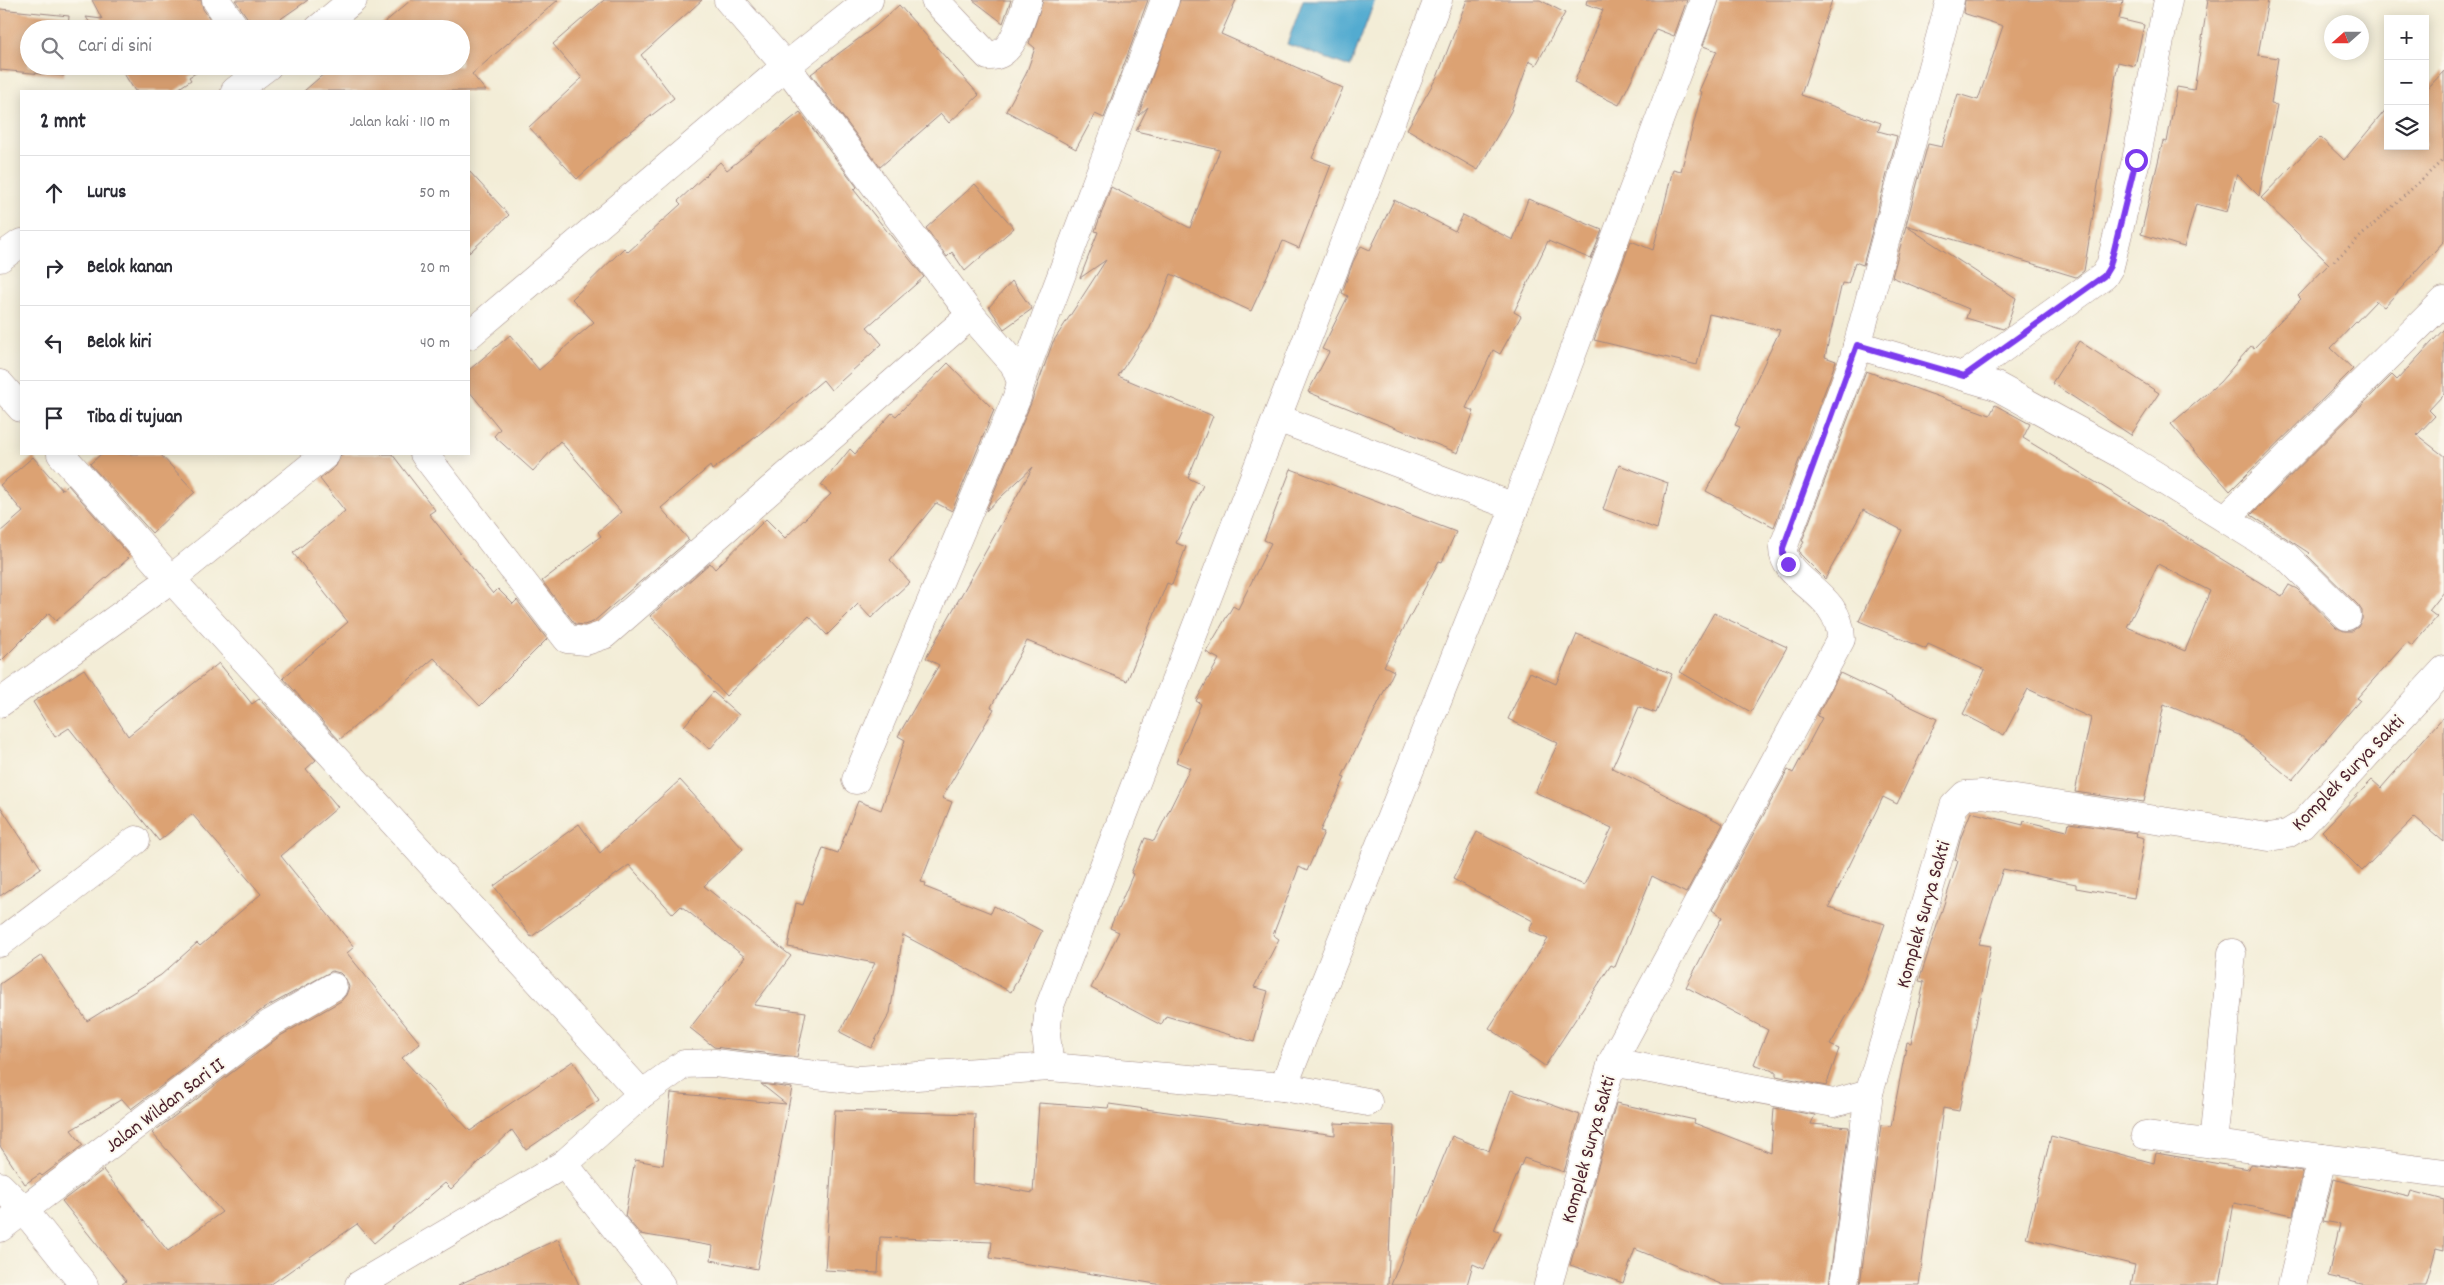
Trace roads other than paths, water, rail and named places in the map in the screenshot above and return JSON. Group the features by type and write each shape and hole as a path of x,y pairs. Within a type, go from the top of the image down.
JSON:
{"street":[{"path":"216,0 230,20"},
{"path":"329,20 354,0"},
{"path":"728,0 786,66 971,315 1014,364 1020,382"},
{"path":"470,335 786,66 869,0"},
{"path":"935,0 988,56 997,56 1009,48 1028,0"},
{"path":"856,780 1017,397 1020,382 1165,0"},
{"path":"1050,1067 1046,1035 1049,1008 1438,0"},
{"path":"1283,1087 1515,507 1704,0"},
{"path":"1612,1062 1841,639 1841,625 1832,607 1788,564 1783,555 1783,548 1857,345 1950,0"},
{"path":"1964,376 2104,276 2110,266 2136,160 2168,0"},
{"path":"236,90 255,75"},
{"path":"0,258 20,244"},
{"path":"2234,510 2444,301"},
{"path":"425,455 567,639 586,641 604,635 971,315"},
{"path":"1857,345 1996,386 2126,457 2287,557 2347,616"},
{"path":"0,384 20,407"},
{"path":"1277,418 1515,507"},
{"path":"62,455 171,579 642,1094"},
{"path":"0,703 171,579 325,455"},
{"name":"Komplek Surya Sakti","path":"1548,1285 1612,1062 1834,1103 1869,1093 1954,806 1966,795 1982,794 2269,837 2287,834 2302,825 2444,670"},
{"path":"0,942 136,840"},
{"path":"2213,1144 2232,953"},
{"name":"Jalan Wildan Sari II","path":"0,1228 271,1023 333,987"},
{"path":"359,1285 564,1164 642,1094 684,1064 714,1063 858,1080 1050,1067 1283,1087 1368,1102"},
{"path":"1844,1285 1869,1093"},
{"path":"2145,1135 2444,1173"},
{"path":"2292,1285 2322,1158"},
{"path":"564,1164 661,1285"},
{"path":"0,1186 24,1210 84,1285"}],"water":[{"path":"1303,0 1375,0 1350,67 1287,44"}]}
